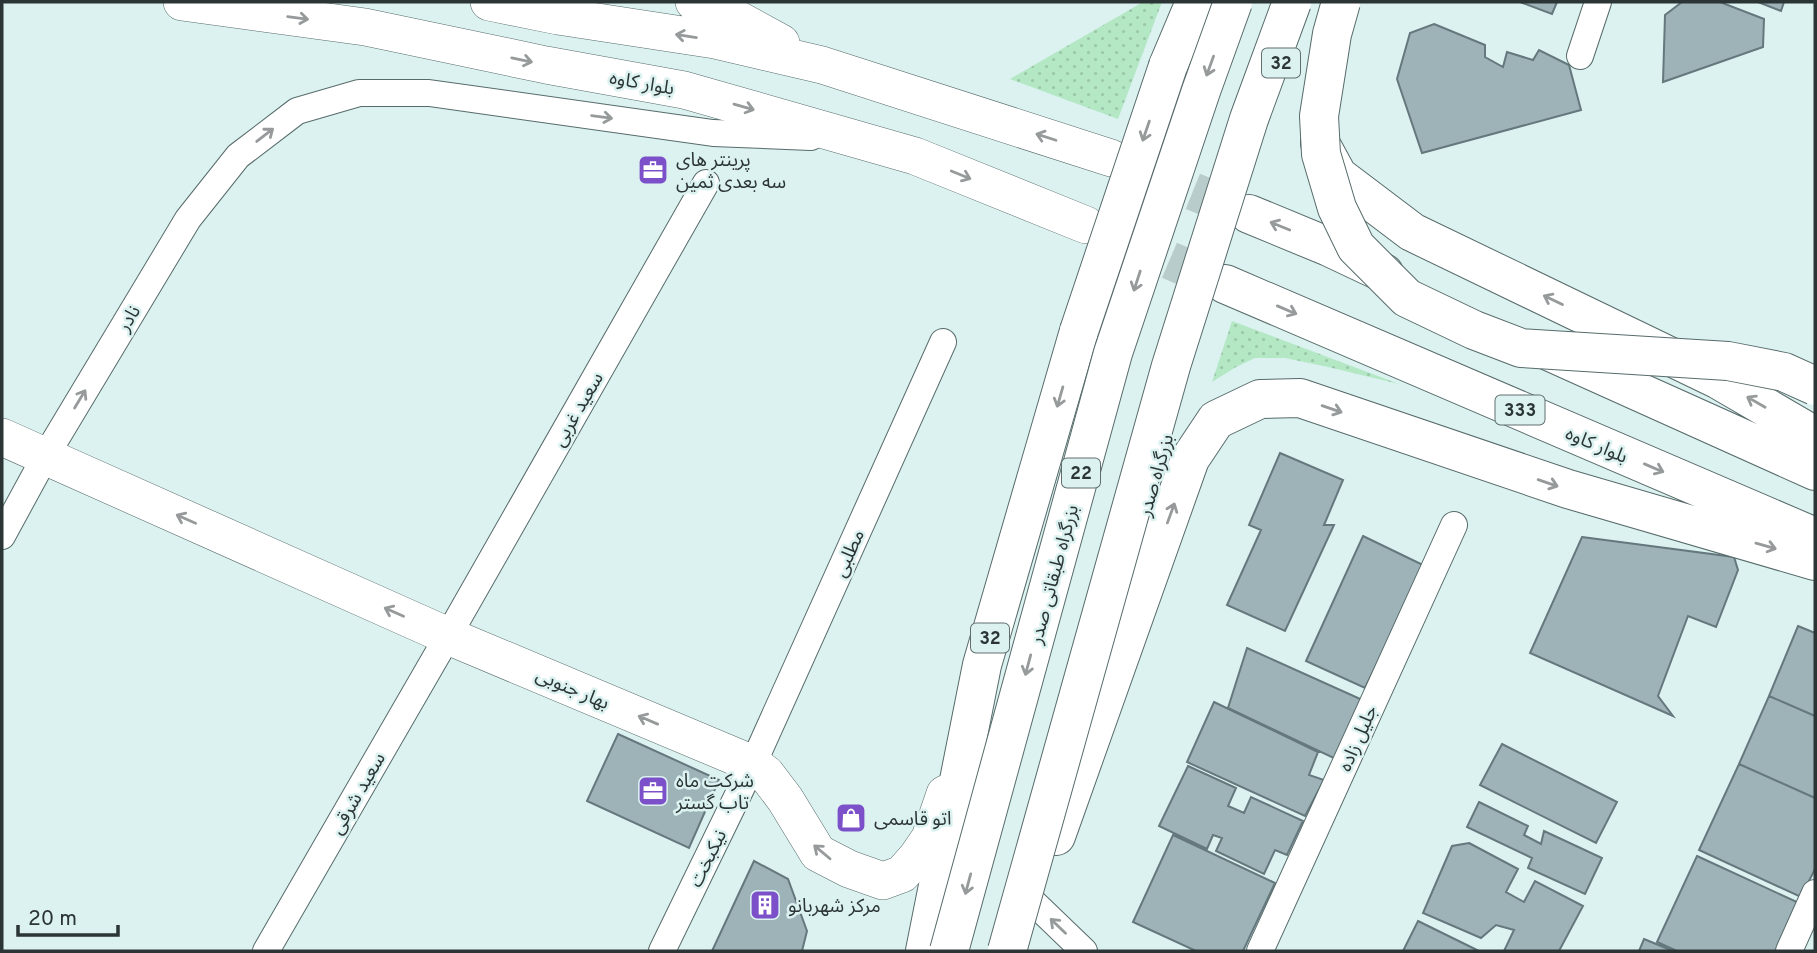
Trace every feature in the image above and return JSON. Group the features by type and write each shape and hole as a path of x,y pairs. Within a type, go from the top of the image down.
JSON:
{"main road":[{"name":"بلوار کاوه","path":"182,2 365,27 546,65 684,90 915,156 1086,225"},
{"path":"489,2 558,16 715,40 822,65 1111,158"},
{"path":"694,2 717,8 822,65"},
{"name":"32","path":"925,951 982,665 1079,331 1168,66 1195,2"},
{"name":"بزرگراه طبقاتی صدر","path":"949,951 1114,353 1233,2"},
{"path":"1007,951 1171,366 1249,119 1292,2"},
{"name":"بزرگراه صدر","path":"1018,951 1185,370 1300,2"},
{"path":"1322,2 1313,101 1317,138 1338,176 1412,232 1719,380 1815,436"},
{"path":"1341,2 1332,34 1319,116 1321,154 1337,208 1356,247 1407,298 1474,330 1521,348 1728,361 1784,372 1815,386"},
{"path":"1248,214 1329,247 1586,369 1815,471"},
{"name":"بلوار کاوه","path":"1225,284 1815,537"},
{"path":"1032,901 1190,459 1216,420 1260,399 1300,398 1568,489 1815,561"},
{"name":"بهار جنوبی","path":"2,437 448,636 753,764 766,774 785,799 818,853 849,869 883,881 902,874 930,838 982,665"}],"street":[{"path":"1580,56 1598,2"},
{"name":"نادر","path":"2,536 45,457 188,219 238,156 297,111 359,93 429,93 713,133 859,139"},
{"name":"سعید غربی","path":"448,636 706,183"},
{"name":"مطلبی","path":"753,764 943,342"},
{"name":"جلیل زاده","path":"1260,951 1454,525"},
{"name":"سعید شرقی","path":"266,951 448,636"},
{"name":"نیکبخت","path":"662,951 753,764"},
{"path":"1789,951 1815,893"},
{"path":"1032,901 1084,951"}],"green space":[{"path":"1143,2 1162,2 1118,119 1010,79"},
{"path":"1232,321 1399,384 1285,358 1255,358 1212,382"}],"building":[{"path":"1520,2 1557,2 1552,14"},
{"path":"1682,2 1720,2 1764,19 1763,47 1663,82 1665,15"},
{"path":"1758,2 1784,2 1781,11"},
{"path":"1434,24 1485,45 1485,57 1503,67 1507,52 1533,60 1539,50 1569,65 1581,110 1422,153 1397,79 1410,33"},
{"path":"1280,453 1343,480 1324,525 1334,525 1285,631 1227,605 1261,530 1249,525"},
{"path":"1363,536 1425,566 1365,688 1306,661"},
{"path":"1582,537 1734,557 1738,570 1716,627 1688,616 1658,696 1673,716 1530,653"},
{"path":"1798,626 1815,633 1815,716 1769,696"},
{"path":"1247,648 1367,702 1340,761 1228,708"},
{"path":"1769,696 1815,716 1815,798 1739,764"},
{"path":"1214,702 1318,752 1309,775 1324,780 1305,816 1187,762"},
{"name":"شرکت ماه تاب گستر","path":"618,734 719,780 689,848 587,801"},
{"path":"1502,744 1617,802 1596,843 1480,785"},
{"path":"1739,764 1815,798 1815,869 1801,897 1699,850"},
{"path":"1188,766 1236,788 1228,806 1244,813 1251,797 1303,821 1287,855 1275,850 1264,874 1216,851 1222,838 1213,835 1207,849 1159,826"},
{"path":"1479,802 1528,826 1524,835 1541,844 1544,831 1602,858 1585,894 1528,868 1532,858 1467,827"},
{"path":"1173,835 1275,883 1243,951 1196,951 1133,922"},
{"path":"1469,843 1518,869 1506,892 1524,902 1535,881 1583,906 1559,951 1504,951 1514,930 1496,925 1481,938 1423,913 1452,846"},
{"path":"1697,856 1799,903 1777,951 1677,951 1657,942"},
{"name":"مرکز شهربانو","path":"754,861 788,879 807,931 802,951 712,951"},
{"path":"1418,921 1479,951 1403,951"},
{"path":"1644,939 1673,951 1639,951"}],"tunnel":[{"path":"1140,170 1249,214"},
{"path":"1117,238 1225,284"}],"place":[{"name":"پرینتر های سه بعدی ثمین","path":"653,170"},
{"name":"شرکت ماه تاب گستر","path":"653,791"},
{"name":"اتو قاسمی","path":"851,818"},
{"name":"مرکز شهربانو","path":"765,905"}]}
